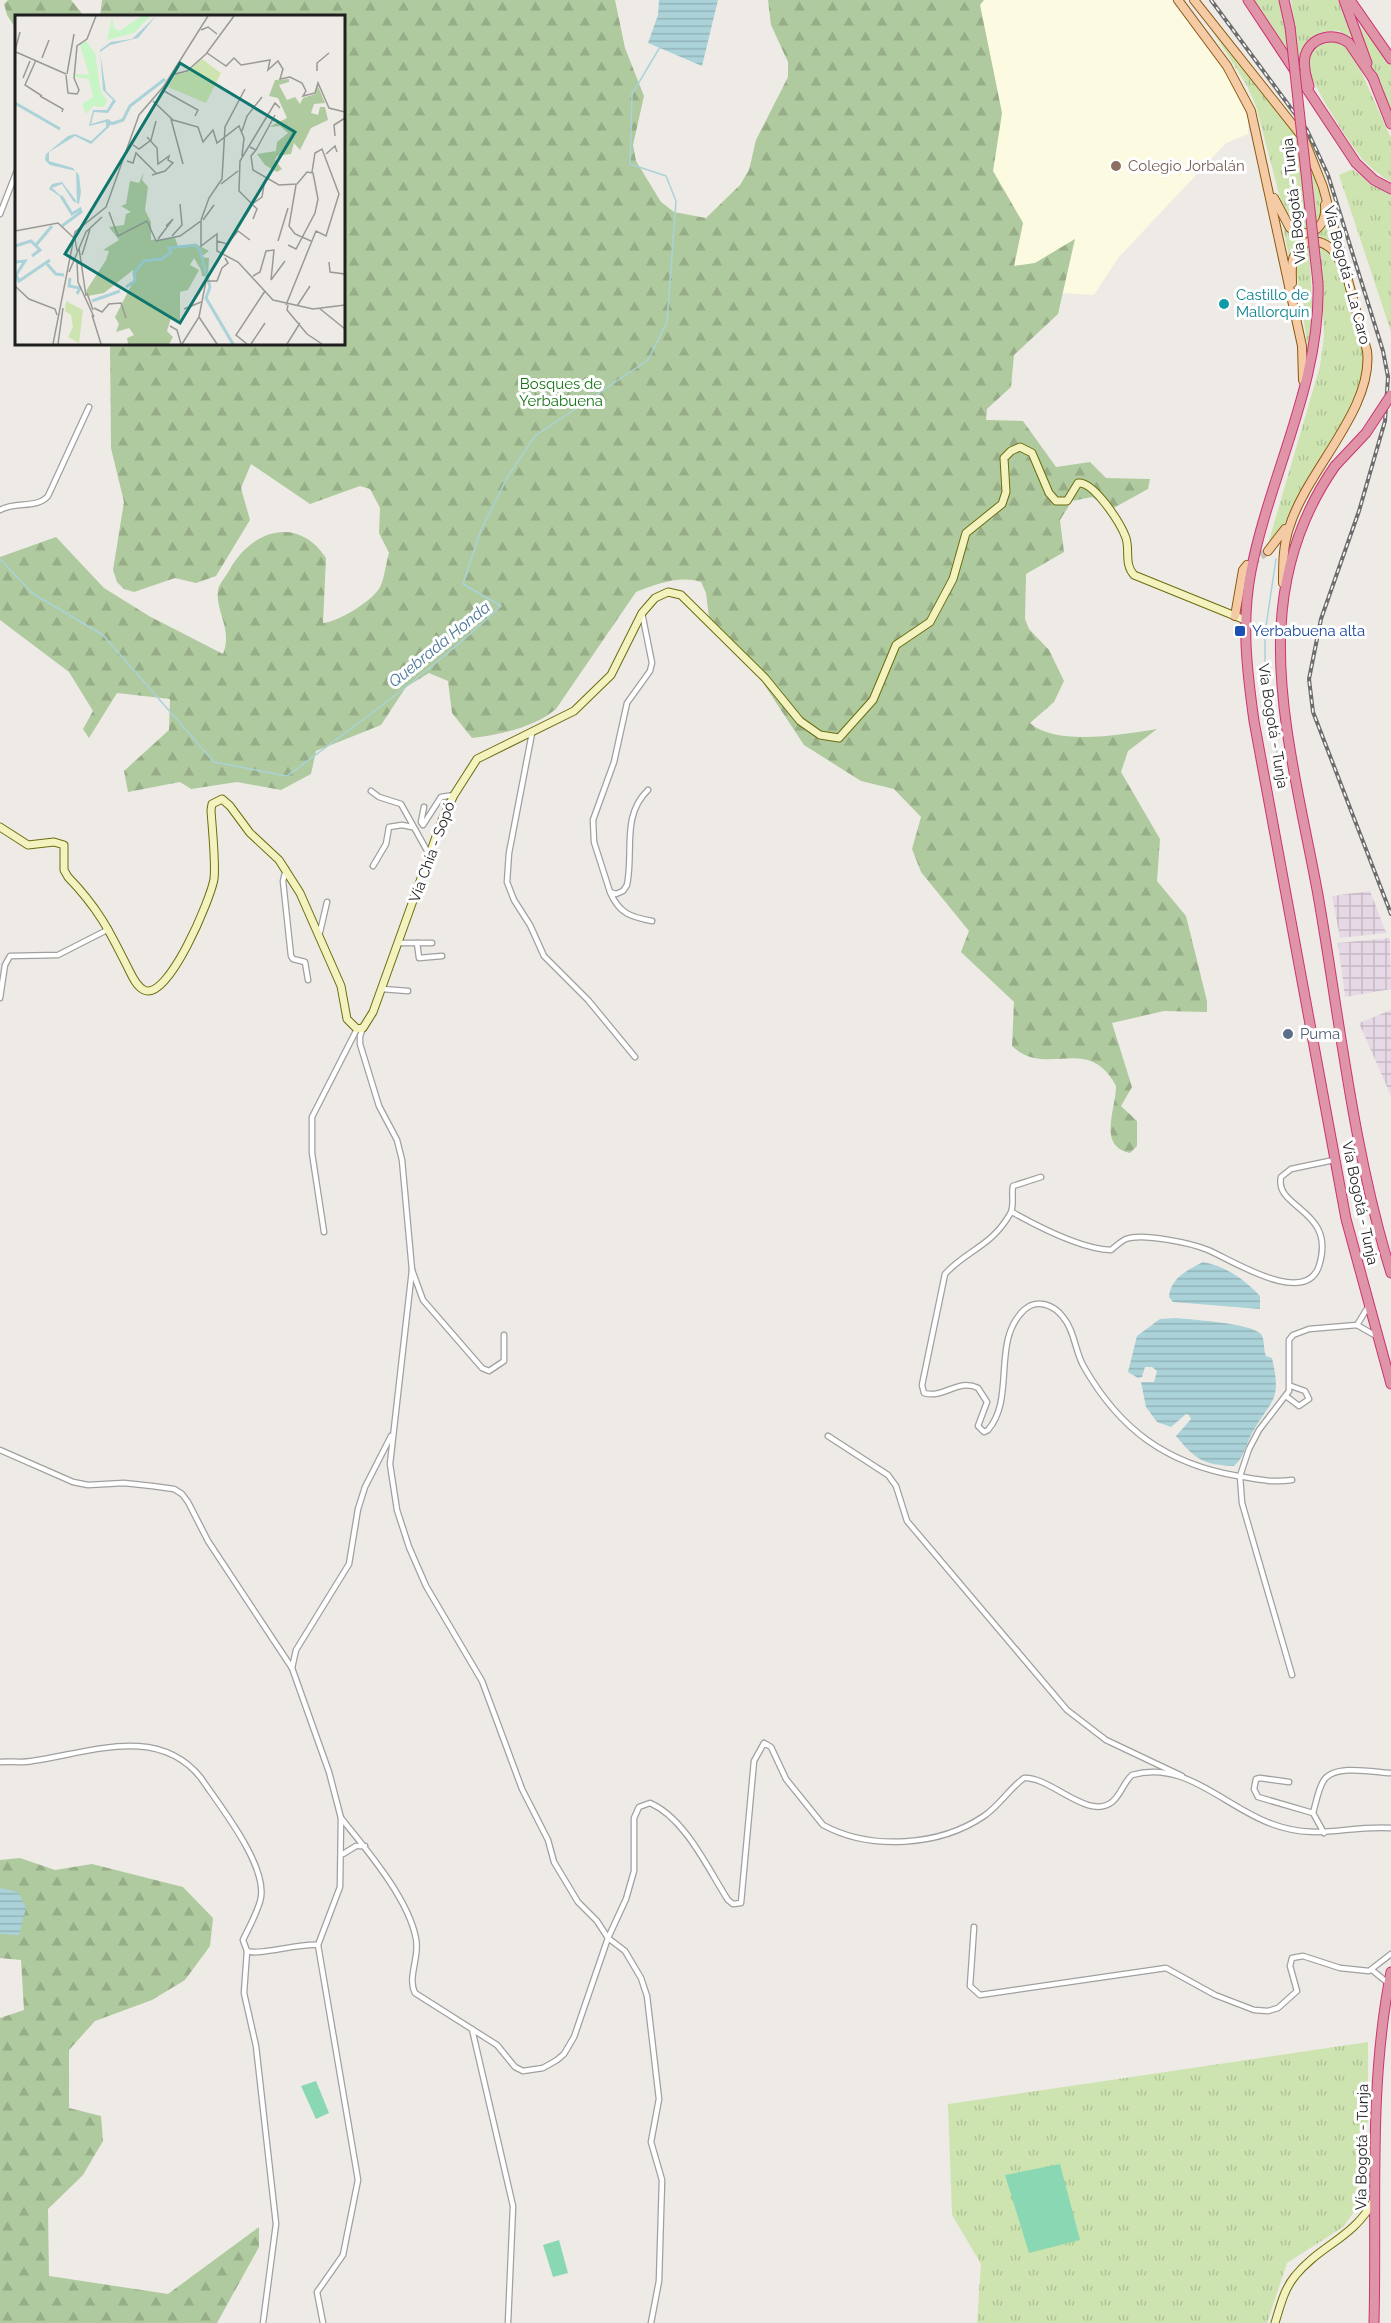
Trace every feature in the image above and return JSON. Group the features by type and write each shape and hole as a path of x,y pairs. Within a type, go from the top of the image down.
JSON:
{"highway":[{"path":"1248,0 1356,163 1374,180 1391,189"},
{"name":"Vía Bogotá - Tunja","path":"1286,0 1318,283 1317,326 1303,390 1256,549 1245,620 1246,661 1254,722 1334,1160 1368,1306 1391,1384"},
{"path":"1344,0 1391,124"},
{"path":"1350,0 1391,59"},
{"path":"1310,91 1305,57 1314,42 1329,36 1349,43 1374,80"},
{"name":"Vía Bogotá - Tunja","path":"1391,395 1366,434 1335,466 1314,498 1298,533 1287,570 1281,655 1289,731 1363,1164 1391,1273"},
{"name":"Vía Bogotá - Tunja","path":"1374,2323 1375,2197 1381,2039 1391,1972"}],"main road":[{"path":"1178,0 1214,46 1246,97 1256,127 1302,346 1303,390"},
{"name":"Vía Bogotá - La Caro","path":"1194,0 1295,124 1311,155 1323,187 1368,359 1364,389 1296,509 1284,548 1283,608"},
{"path":"1269,189 1286,223 1296,232 1311,233 1322,224 1325,209 1323,187"},
{"path":"1293,302 1293,259 1305,243 1317,240 1330,246 1335,252 1356,310"},
{"path":"1268,551 1280,539 1296,509"},
{"path":"1234,616 1243,570 1247,565"}],"street":[{"path":"0,214 15,176"},
{"path":"0,510 22,503 39,502 48,496 89,407"},
{"name":"Vía Chía - Sopó","path":"360,1028 382,989 454,795 477,759 574,711 602,686 619,661 642,613 655,598 668,592 681,595 765,678 800,721 820,735 832,738 842,736 873,700 896,645 930,622 953,579 966,534 1002,504 1006,492 1004,458 1011,451 1020,447 1032,453 1049,493 1056,501 1067,501 1078,483 1085,483 1093,488 1123,532 1127,541 1129,567 1134,575 1245,620"},
{"path":"642,613 652,663 650,671 627,703 614,762 593,820 594,842 618,909 626,915 652,921"},
{"path":"532,730 509,853 507,882 544,956 588,1000 634,1057"},
{"path":"610,892 616,894 623,891 627,885 632,814 636,801 648,790"},
{"path":"371,791 379,797 401,804 430,856"},
{"path":"424,807 421,822 423,825 441,797 454,795"},
{"path":"0,826 28,845 54,842 64,845 64,870 68,877 91,901 109,929 138,985 148,991 160,987 169,976 207,905 214,880 211,810 212,804 222,799 250,833 286,869 320,932 341,986 347,1020 360,1028"},
{"path":"373,866 386,844 389,827 412,827"},
{"path":"286,869 283,881 291,956 293,959 305,962 308,980"},
{"path":"320,932 327,902"},
{"path":"0,998 5,965 10,956 58,955 109,929"},
{"path":"398,943 432,943"},
{"path":"417,943 419,958 442,956"},
{"path":"382,989 408,992"},
{"path":"324,1232 312,1153 312,1117 360,1028"},
{"path":"360,1028 363,1054 379,1106 397,1140 402,1160 412,1270 392,1434 390,1464 392,1485 409,1547 426,1586 482,1681 522,1789 548,1840 554,1862 578,1902 597,1921 608,1938 625,1951 641,1978 647,1996 659,2099 651,2135 662,2180 660,2264 651,2323"},
{"path":"1012,1212 1050,1230 1096,1247 1111,1250 1126,1239 1137,1238 1184,1244 1207,1250 1240,1268 1268,1278 1299,1282 1315,1274 1318,1268 1320,1231 1309,1214 1287,1198 1281,1190 1281,1177 1291,1169 1334,1160"},
{"path":"1041,1177 1013,1186 1012,1212 990,1241 952,1266 945,1274 922,1385 924,1393 942,1393 962,1384 978,1388 987,1402 978,1426 984,1432 988,1430 997,1412 1006,1352 1014,1326 1026,1309 1035,1304 1045,1304 1063,1317 1083,1366 1125,1423 1141,1438 1195,1467 1261,1481 1292,1480"},
{"path":"412,1270 423,1300 482,1368 489,1371 498,1368 504,1361 504,1335"},
{"path":"1357,1325 1368,1306"},
{"path":"1292,1675 1242,1503 1240,1476 1259,1430 1286,1396 1291,1386 1287,1347 1293,1335 1309,1329 1357,1325 1378,1337"},
{"path":"1286,1396 1299,1406 1309,1399 1305,1391 1291,1386"},
{"path":"292,1668 296,1650 349,1564 358,1509 365,1487 392,1434"},
{"path":"828,1436 888,1474 896,1486 907,1521 1067,1710 1106,1740 1187,1778 1253,1816 1274,1825 1314,1834 1391,1828"},
{"path":"0,1450 73,1482 88,1485 124,1483 152,1486 174,1490 182,1494 208,1541 292,1668 329,1772 341,1818 343,1854 340,1887 318,1945 358,2180 343,2255 317,2292 323,2323"},
{"path":"341,1818 365,1846 394,1889 414,1931 417,1952 412,1985 414,1990 420,1998 497,2045 515,2067 523,2071 537,2070 557,2060 574,2037 608,1938 626,1899 634,1871 634,1818 639,1807 644,1804 656,1806 682,1831 710,1867 728,1899 733,1904 741,1903 754,1761 764,1743 771,1747 786,1779 823,1825 860,1837 895,1842 939,1837 973,1823 993,1809 1024,1778 1038,1780 1071,1798 1099,1807 1112,1802 1131,1775 1149,1773 1187,1778"},
{"path":"0,1761 29,1762 99,1749 146,1745 171,1753 186,1762 201,1778 239,1837 258,1875 261,1898 243,1940 247,1951 243,1993 255,2046 276,2224 263,2323"},
{"path":"1312,1813 1323,1781 1332,1773 1390,1773"},
{"path":"1289,1782 1260,1778 1256,1779 1254,1789 1258,1797 1312,1813 1324,1833"},
{"path":"343,1854 356,1846 365,1846"},
{"path":"974,1927 970,1986 980,1995 1166,1968 1230,2001 1254,2010 1268,2011 1278,2008 1297,1991 1290,1965 1292,1958 1303,1956 1340,1968 1371,1970 1389,1983"},
{"path":"247,1951 257,1953 287,1946 318,1945"},
{"path":"1371,1970 1391,1954"},
{"path":"472,2029 513,2206 508,2323"},
{"path":"1275,2323 1293,2278 1308,2263 1359,2223 1375,2197"}],"shaded area":[{"path":"984,0 1171,0 1225,70 1248,118 1248,134 1226,143 1118,258 1094,295 1062,293 1074,240 1035,263 1014,266 1023,223 993,171 1002,113 980,5"},
{"path":"1370,891 1386,933 1340,938 1332,896"},
{"path":"1390,938 1391,989 1345,997 1338,943"},
{"path":"1391,1010 1391,1096 1359,1023"}],"green space":[{"path":"8,0 71,0 83,15 15,15 15,27 7,15 4,4"},
{"name":"Bosques de Yerbabuena","path":"102,0 615,0 625,48 644,96 633,145 636,161 661,202 674,212 706,218 740,185 749,170 756,140 788,77 788,62 771,25 768,0 984,0 980,5 1002,113 993,171 1023,223 1014,266 1035,263 1075,239 1058,314 1014,355 1011,387 987,409 986,420 1023,421 1056,467 1090,462 1106,478 1150,479 1148,489 1110,510 1092,497 1072,501 1060,520 1064,552 1026,574 1025,619 1029,629 1049,650 1064,681 1054,702 1030,723 1057,735 1073,737 1109,736 1157,729 1128,751 1121,772 1160,839 1157,881 1186,916 1207,1001 1207,1012 1164,1011 1112,1023 1132,1087 1121,1106 1137,1121 1137,1146 1130,1153 1120,1149 1114,1143 1111,1135 1116,1086 1105,1070 1093,1062 1080,1059 1039,1059 1025,1055 1012,1046 1014,1002 961,952 969,931 921,872 912,849 921,817 894,789 861,781 804,745 744,654 710,626 706,593 701,582 676,580 636,592 556,709 527,725 472,738 452,713 448,681 429,673 406,687 381,725 316,751 311,774 281,790 237,782 191,789 180,782 128,792 124,771 169,730 170,699 117,693 89,738 83,729 93,711 69,672 0,620 0,557 56,537 104,588 149,616 223,654 226,636 218,590 239,556 263,537 289,532 302,536 315,545 326,558 323,623 338,619 372,597 381,585 389,553 379,533 380,508 370,489 360,486 310,504 251,464 241,488 250,520 216,576 196,583 175,578 134,592 124,589 117,582 113,570 124,502 111,448 110,345 345,345 345,15 100,15"},
{"path":"1254,0 1280,0 1283,20 1293,18 1291,0 1338,0 1357,48 1340,31 1330,31 1314,36 1304,47 1302,72"},
{"path":"1351,14 1391,66 1391,117"},
{"path":"1206,21 1283,114 1313,168 1320,195 1320,222 1305,230 1290,224 1284,213 1256,106 1246,84"},
{"path":"1330,40 1338,41 1352,51 1391,138 1391,182 1359,155 1315,85 1308,66 1309,56 1318,46"},
{"path":"1353,169 1370,184 1391,193 1391,332 1339,175"},
{"path":"1328,218 1336,246 1317,237 1294,249 1290,262 1282,222 1292,234 1309,236 1318,232"},
{"path":"1320,245 1332,253 1343,277 1363,346 1365,364 1358,393 1351,409 1276,538 1266,551 1320,366 1324,336"},
{"path":"1309,246 1313,314 1308,349 1296,268 1297,256"},
{"path":"20,1858 55,1870 92,1864 183,1887 213,1918 210,1946 185,1980 152,2000 95,2021 69,2050 69,2108 101,2116 103,2141 83,2175 48,2209 49,2276 168,2294 259,2227 259,2247 217,2323 0,2323 0,2018 24,2010 21,1960 0,1958 0,1860"},
{"path":"1368,2042 1368,2122 1358,2136 1364,2150 1364,2198 1343,2227 1287,2263 1267,2323 977,2323 981,2264 952,2215 948,2104"},
{"path":"316,2081 329,2113 316,2119 301,2086"},
{"path":"1060,2164 1080,2240 1029,2253 1005,2175"},
{"path":"559,2240 568,2273 553,2277 543,2245"}],"water":[{"path":"659,0 718,0 702,66 648,43 658,15"},
{"path":"1203,1262 1227,1270 1248,1284 1260,1296 1260,1309 1173,1302 1169,1297 1176,1280"},
{"path":"1177,1318 1255,1330 1262,1336 1266,1356 1272,1358 1276,1383 1273,1399 1234,1466 1215,1464 1200,1459 1183,1444 1176,1436 1191,1419 1189,1415 1186,1414 1171,1427 1157,1422 1146,1407 1141,1382 1154,1382 1157,1371 1152,1367 1145,1367 1142,1377 1138,1378 1128,1372 1137,1336 1160,1319"},
{"path":"0,1888 18,1892 26,1908 19,1935 0,1934"}],"waterway":[{"name":"Quebrada Honda","path":"0,559 32,593 103,635 214,762 287,776 396,694 450,652 501,606 463,584 481,530 507,478 535,436 648,360 667,322 676,201 666,176 630,164 632,94 660,47"},
{"path":"1276,559 1265,633 1265,673 1280,773"}],"tunnel":[{"path":"1251,563 1268,551"}],"railway":[{"path":"1211,0 1307,130 1328,175 1383,351 1388,377 1385,421 1359,511 1321,619 1309,679 1313,712 1391,914"}],"place":[{"name":"Colegio Jorbalán","path":"1116,166"},
{"name":"Castillo de Mallorquín","path":"1224,304"},
{"name":"Yerbabuena alta","path":"1240,631"},
{"name":"Puma","path":"1288,1034"}]}
